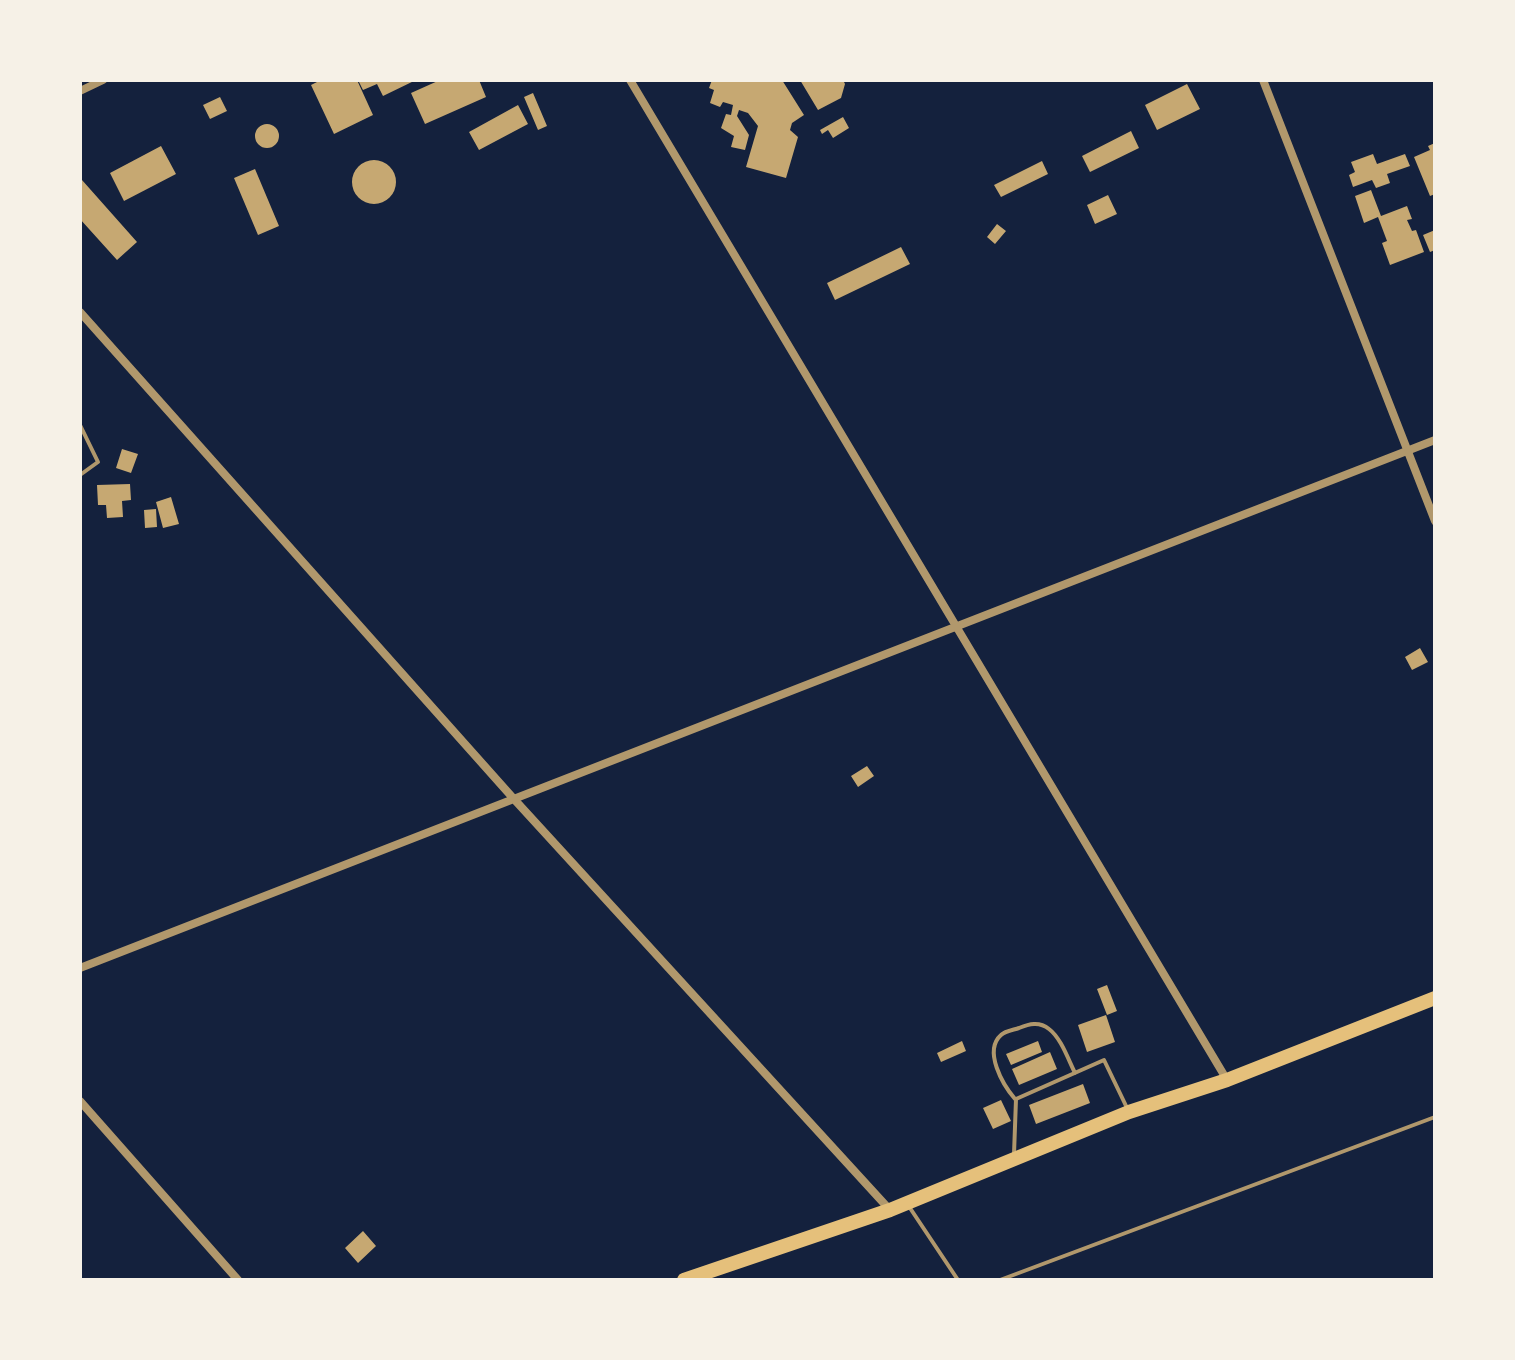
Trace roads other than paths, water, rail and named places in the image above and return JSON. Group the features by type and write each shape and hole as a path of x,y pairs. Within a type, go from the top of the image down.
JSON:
{"highway":[{"path":"684,1280 890,1210 1129,1112 1227,1080 1435,998"}],"street":[{"path":"80,91 103,80"},
{"path":"630,80 1227,1080"},
{"path":"1263,80 1435,521"},
{"path":"80,312 513,798 890,1210"},
{"path":"80,968 1435,440"},
{"path":"80,1101 238,1280"}],"lane":[{"path":"80,425 98,462 80,475"},
{"path":"1013,1160 1016,1099 1003,1084 996,1065 996,1042 1002,1034 1029,1024 1042,1024 1053,1031 1075,1073"},
{"path":"1016,1099 1104,1060 1129,1112"},
{"path":"1000,1280 1435,1117"},
{"path":"907,1203 958,1280"}]}
